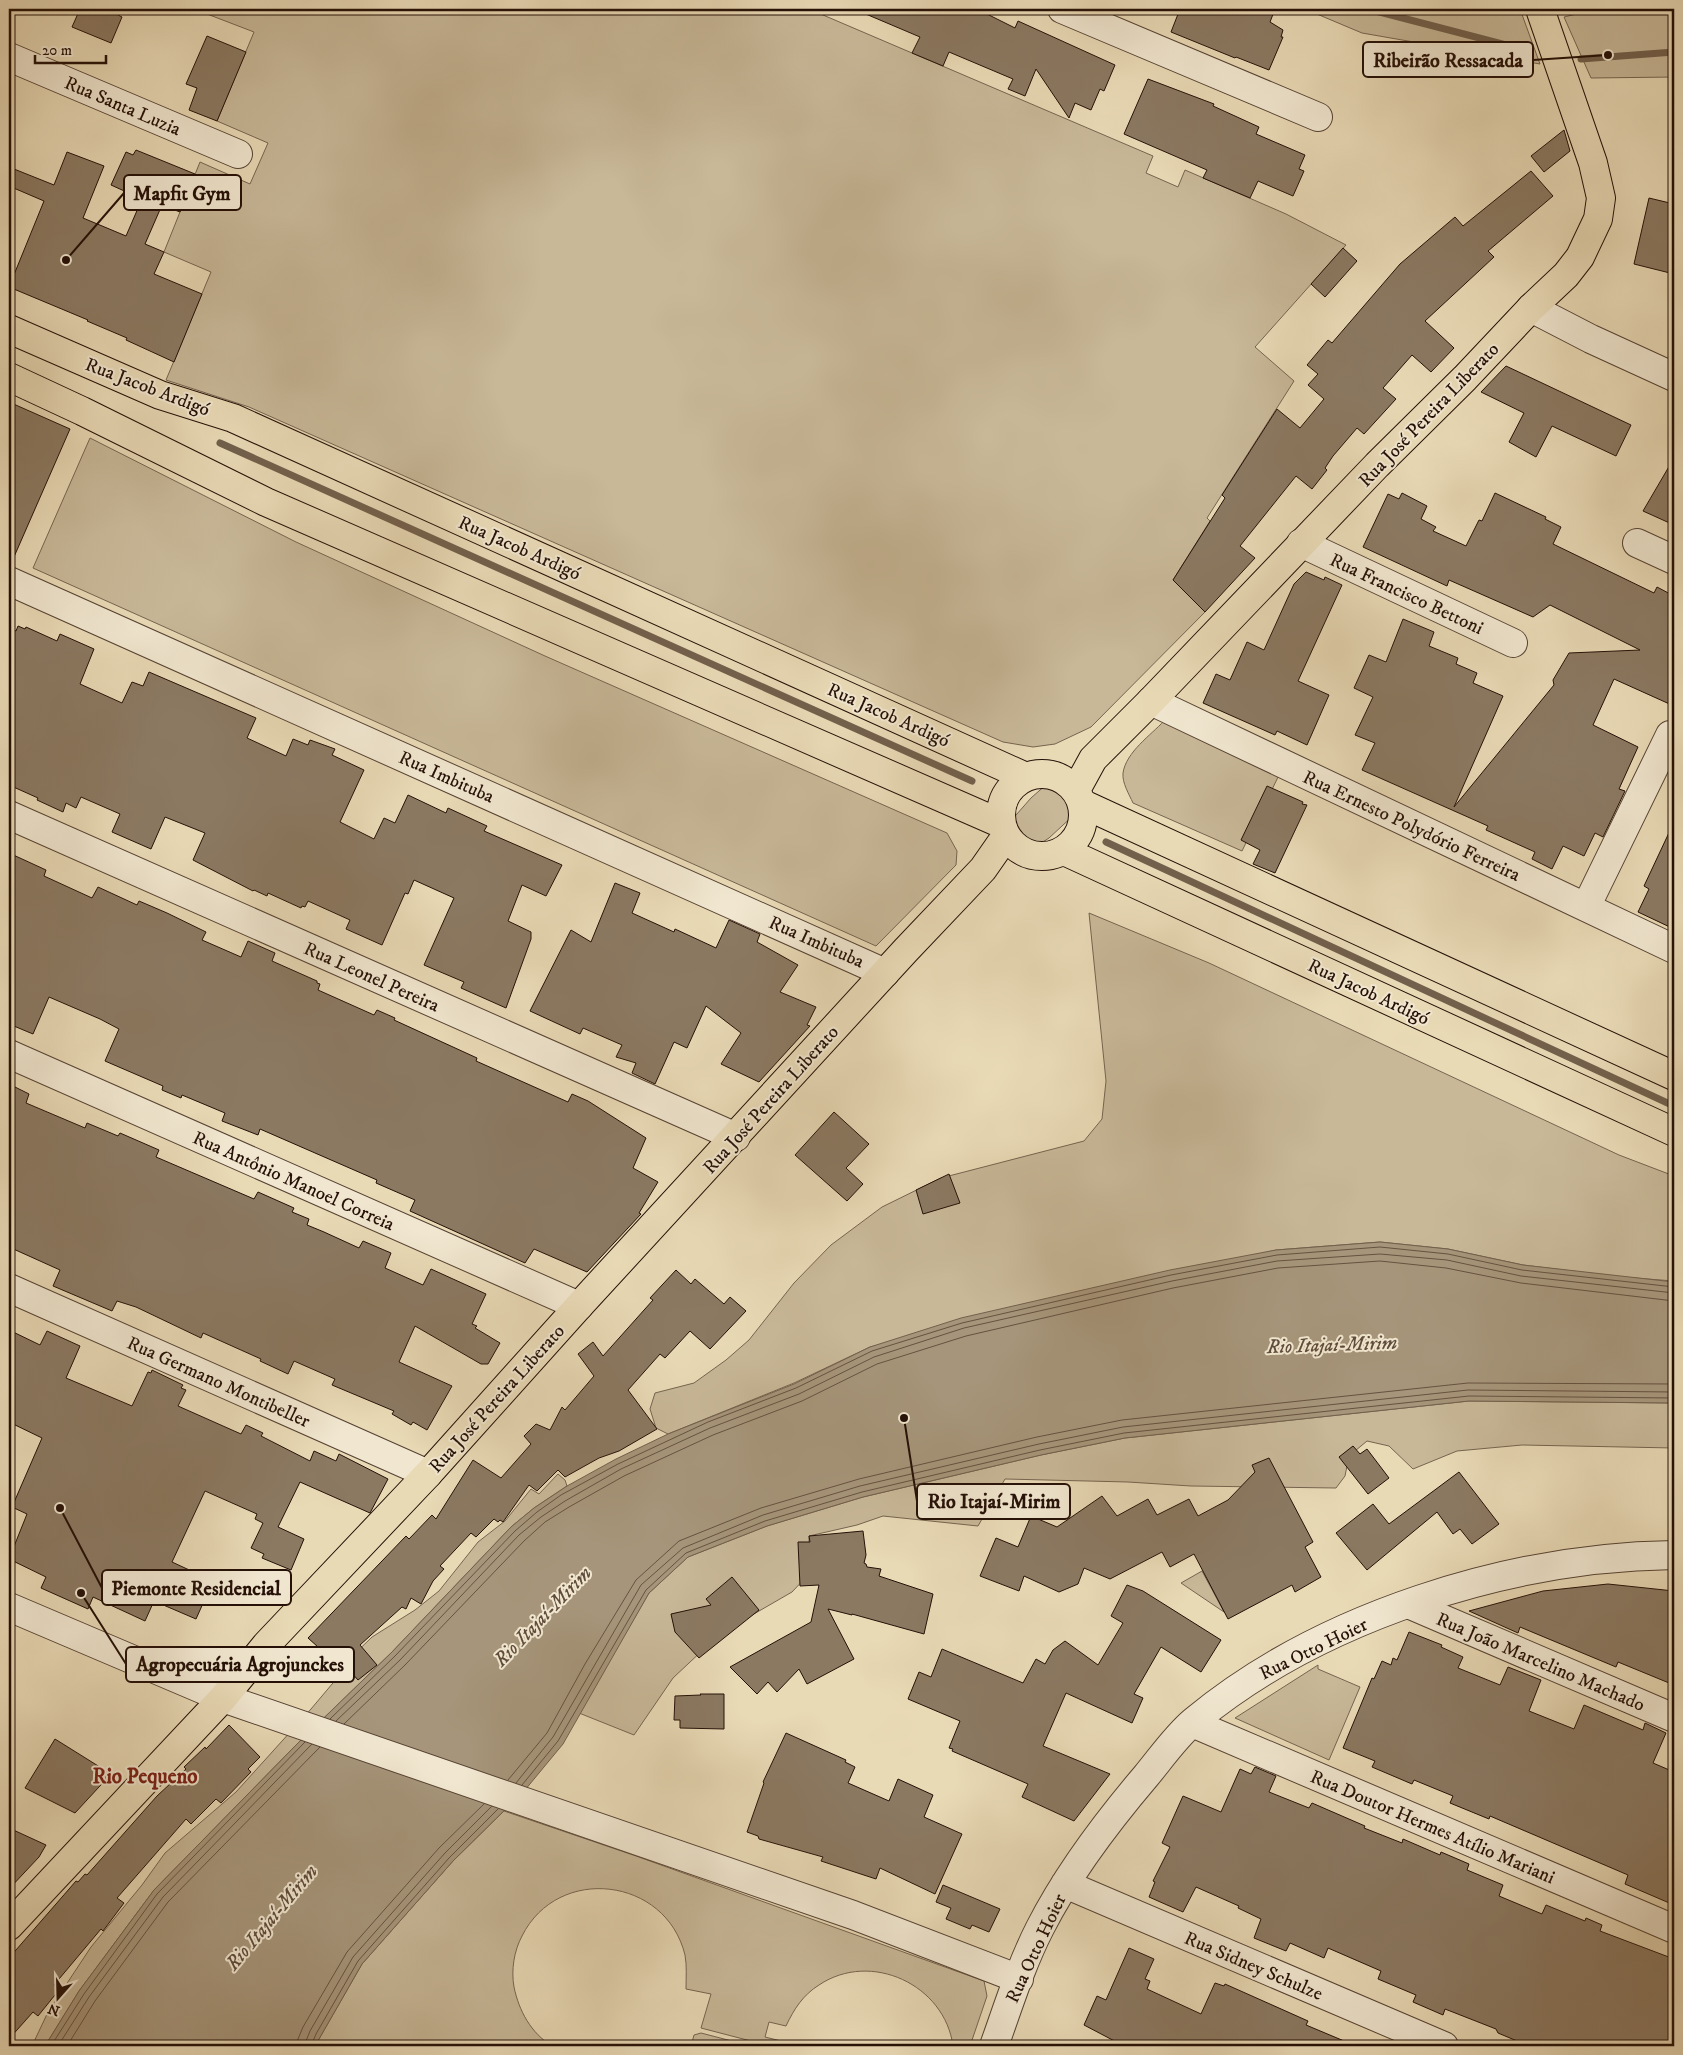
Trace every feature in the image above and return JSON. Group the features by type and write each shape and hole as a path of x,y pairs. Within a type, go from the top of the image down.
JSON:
{"main road":[{"name":"Rua José Pereira Liberato","path":"1079,797 1093,758 1151,701 1377,465 1465,378 1531,308 1566,275 1580,257 1598,219 1600,198 1592,162 1540,9"},
{"name":"Rua Jacob Ardigó","path":"9,329 160,395 233,418 1039,776"},
{"path":"9,377 266,502 1004,830"},
{"name":"Rua José Pereira Liberato","path":"1039,776 1093,758"},
{"path":"1039,776 1065,780 1079,797 1084,815 1081,831 1072,844 1064,851 1052,856 1039,857 1027,854 1017,848 1004,830 1000,813 1003,801 1016,782 1039,776"},
{"path":"1079,797 1674,1076"},
{"name":"Rua José Pereira Liberato","path":"9,1926 223,1698 266,1646 428,1474 579,1306 983,869 1004,830"},
{"name":"Rua Jacob Ardigó","path":"1064,851 1674,1132"},
{"name":"Rua José Pereira Liberato","path":"983,869 1027,854"}],"street":[{"path":"1062,9 1318,117"},
{"name":"Rua Santa Luzia","path":"9,57 238,154"},
{"path":"1531,308 1674,378"},
{"path":"1637,542 1674,560"},
{"name":"Rua Francisco Bettoni","path":"1301,543 1513,643"},
{"name":"Rua Imbituba","path":"9,581 885,973"},
{"name":"Rua Ernesto Polydório Ferreira","path":"1151,701 1674,948"},
{"path":"1586,907 1670,735 1674,737"},
{"name":"Rua Leonel Pereira","path":"9,815 736,1137"},
{"name":"Rua Antônio Manoel Correia","path":"9,1054 579,1306"},
{"name":"Rua Germano Montibeller","path":"9,1288 428,1474"},
{"name":"Rua Otto Hoier","path":"994,2046 1039,1929 1065,1884 1094,1840 1192,1723 1266,1669 1307,1647 1408,1604 1477,1584 1544,1567 1609,1559 1674,1555"},
{"name":"Rua João Marcelino Machado","path":"1408,1604 1674,1718"},
{"path":"9,1607 223,1698 853,1915 1019,1979"},
{"name":"Rua Doutor Hermes Atílio Mariani","path":"1192,1723 1674,1929"},
{"name":"Rua Sidney Schulze","path":"1065,1884 1444,2046"}],"shaded area":[{"path":"194,9 809,9 1153,156 1146,173 1178,187 1185,170 1286,214 1346,245 1255,347 1294,381 1207,518 1210,521 1173,580 1205,612 1091,727 1055,744 1033,747 1003,742 249,407 166,380 211,272 164,252 200,162 250,184 268,143 217,121 254,32"},
{"path":"1305,9 1520,9 1540,64 1362,33"},
{"path":"1597,9 1674,9 1674,77 1591,78 1564,17"},
{"path":"90,438 296,542 545,656 947,833 957,851 956,865 876,946 33,568"},
{"path":"1164,721 1280,773 1242,851 1133,803 1124,781 1125,765 1140,744"},
{"path":"1048,783 1064,789 1075,814 1049,838 1032,849 1015,840 1009,823 1031,798"},
{"path":"1089,913 1209,963 1619,1155 1674,1176 1674,1281 1621,1277 1523,1265 1448,1249 1380,1242 1276,1250 870,1347 794,1383 668,1434 656,1428 650,1409 655,1393 694,1383 726,1360 749,1340 794,1283 831,1245 882,1207 941,1178 1084,1141 1102,1119 1106,1081"},
{"path":"1469,1401 1674,1403 1674,1448 1522,1445 1457,1451 1413,1469 1389,1446 1367,1441 1349,1456 1345,1476 1336,1488 1191,1486 1128,1482 1005,1479 978,1526 883,1516 857,1525 809,1536 809,1574 792,1592 721,1633 673,1678 634,1735 579,1713 649,1593 688,1557 767,1526 863,1497 1041,1455 1125,1438"},
{"path":"558,1474 565,1480 567,1486 534,1508 511,1527 392,1652 299,1742 154,1890 79,1991 45,2046 32,2046 48,2012 91,1947 142,1885 165,1853 236,1792 338,1677 343,1665 372,1637 415,1610 439,1591 478,1542 505,1521 531,1489 539,1494"},
{"path":"1202,1571 1224,1612 1181,1583"},
{"path":"1318,1665 1318,1669 1360,1687 1329,1760 1235,1718"},
{"path":"504,1811 636,1856 984,1981 987,1996 970,2046 953,2046 947,2024 936,2006 921,1991 902,1980 882,1973 861,1971 839,1975 813,1989 800,2003 786,2026 769,2022 765,2037 781,2041 780,2046 770,2046 701,2028 711,1994 686,1989 685,1955 674,1929 657,1909 635,1896 610,1889 584,1890 560,1898 539,1913 522,1936 517,1948 513,1974 519,2005 532,2028 552,2046 315,2046 362,1964 453,1861"},
{"path":"701,2033 751,2046 691,2046 694,2035"}],"water":[{"path":"1380,1242 1448,1249 1523,1265 1674,1282 1674,1403 1469,1401 1125,1438 1041,1455 863,1497 767,1526 688,1557 649,1593 563,1744 525,1790 453,1861 362,1964 315,2046 45,2046 79,1991 154,1890 299,1742 392,1652 511,1527 534,1508 567,1486 616,1459 668,1434 794,1384 870,1347 961,1318 1170,1270 1276,1250"}],"building":[{"path":"80,9 121,9 118,15 122,17 111,43 72,27"},
{"path":"854,9 977,9 1015,28 1018,21 1115,65 1104,91 1100,89 1091,110 1075,103 1069,118 1036,69 1025,96 1008,89 1013,79 949,52 943,66 912,53 920,37"},
{"path":"1180,9 1275,9 1270,22 1283,30 1281,37 1283,37 1269,70 1171,32"},
{"path":"207,36 246,52 217,121 189,110 197,88 186,84"},
{"path":"1148,79 1214,104 1213,106 1259,127 1256,134 1305,155 1299,169 1304,171 1293,196 1258,181 1250,198 1203,178 1207,170 1124,134"},
{"path":"1564,130 1570,151 1544,172 1531,156"},
{"path":"136,150 195,174 180,212 162,205 145,244 164,252 154,274 202,294 174,362 88,320 9,287 44,201 9,186 9,167 54,185 67,152 104,166 83,218 126,236 142,199 111,185 126,152 133,155"},
{"path":"1531,171 1553,196 1488,251 1494,257 1425,321 1454,348 1431,372 1412,355 1383,388 1396,399 1364,434 1357,428 1333,456 1325,468 1327,470 1312,489 1296,476 1240,546 1255,558 1205,612 1173,580 1225,498 1222,495 1277,409 1300,428 1324,399 1308,385 1318,374 1307,365 1328,340 1332,343 1400,264 1455,217 1463,226"},
{"path":"1649,198 1674,204 1674,274 1634,264"},
{"path":"1343,248 1357,261 1325,297 1311,284"},
{"path":"1506,366 1631,425 1616,456 1552,426 1536,457 1509,442 1524,413 1481,392"},
{"path":"9,402 70,429 10,566 9,566"},
{"path":"1674,458 1674,525 1643,511"},
{"path":"1402,493 1427,506 1421,519 1436,527 1433,531 1466,546 1479,520 1482,521 1495,493 1546,517 1545,519 1561,527 1553,544 1654,593 1657,587 1674,596 1674,706 1614,679 1593,725 1638,747 1619,789 1625,791 1603,837 1595,833 1584,856 1563,846 1552,869 1532,859 1535,852 1486,830 1488,826 1362,770 1375,743 1355,735 1373,697 1354,688 1369,655 1386,662 1403,619 1434,632 1429,646 1458,658 1456,664 1477,673 1473,683 1503,696 1454,807 1554,685 1553,680 1569,653 1640,650 1550,605 1533,617 1449,580 1447,586 1363,547 1388,494 1399,499"},
{"path":"1306,572 1324,580 1325,577 1342,585 1298,681 1329,695 1307,745 1277,731 1275,735 1203,703 1216,674 1230,680 1247,642 1264,650 1294,584"},
{"path":"18,626 25,629 26,627 57,641 60,634 94,649 80,684 122,703 132,682 143,686 149,672 256,718 247,738 286,756 293,739 308,745 310,740 335,749 332,755 364,770 340,822 374,839 384,818 395,823 408,795 446,813 448,808 487,826 484,831 562,865 546,896 522,885 508,921 531,932 531,939 506,1008 461,988 464,982 424,965 454,898 414,880 408,894 405,893 382,945 346,929 350,920 308,901 305,907 302,906 301,908 268,893 267,896 253,891 193,860 205,833 165,817 151,849 112,832 120,814 81,797 76,808 66,803 63,812 9,785 9,628 16,631"},
{"path":"1267,786 1307,805 1275,873 1253,864 1260,850 1241,840"},
{"path":"1674,822 1674,929 1638,912 1649,889 1644,886"},
{"path":"9,853 46,870 44,876 92,898 98,887 137,905 139,901 167,913 206,932 202,940 241,957 248,941 275,953 272,961 317,981 320,984 318,990 374,1015 377,1010 395,1018 394,1020 477,1058 476,1061 568,1102 572,1094 588,1101 646,1138 633,1168 658,1182 639,1213 641,1214 587,1272 534,1249 525,1263 410,1211 415,1200 376,1183 377,1180 260,1129 258,1135 222,1121 225,1113 182,1095 181,1098 162,1090 163,1086 105,1061 119,1029 100,1019 49,997 33,1034 9,1024"},
{"path":"615,883 640,893 632,913 674,932 675,929 716,948 729,920 760,934 757,942 798,965 780,992 816,1007 807,1025 810,1026 759,1082 721,1064 741,1033 706,1006 687,1048 674,1042 655,1084 632,1073 636,1063 616,1057 622,1045 583,1028 580,1034 530,1011 571,930 591,942"},
{"path":"9,1084 29,1094 26,1103 85,1128 87,1123 118,1136 120,1133 159,1150 156,1157 254,1199 258,1192 294,1208 292,1212 309,1219 307,1225 359,1248 363,1241 391,1253 385,1268 423,1285 431,1269 486,1294 472,1324 477,1326 475,1328 500,1343 488,1364 481,1364 415,1326 399,1362 452,1386 427,1430 413,1422 411,1425 392,1414 394,1411 332,1385 335,1379 294,1361 288,1374 260,1361 261,1359 203,1333 201,1338 136,1307 117,1301 112,1311 53,1286 60,1270 9,1247"},
{"path":"834,1112 869,1144 846,1168 863,1184 847,1201 795,1155"},
{"path":"949,1174 960,1203 923,1214 916,1190"},
{"path":"676,1270 691,1284 695,1279 724,1304 730,1297 746,1311 710,1349 690,1331 665,1358 660,1354 628,1390 657,1429 619,1451 599,1458 565,1477 558,1470 537,1491 529,1485 503,1522 500,1520 498,1522 494,1519 476,1537 471,1533 440,1566 444,1569 433,1581 421,1604 411,1598 406,1609 402,1607 360,1645 377,1665 358,1680 342,1662 338,1665 308,1638 406,1536 409,1539 432,1515 436,1519 473,1460 501,1478 531,1444 524,1436 536,1424 550,1430 562,1407 565,1410 594,1376 578,1354 593,1342 603,1356 653,1300 650,1298"},
{"path":"9,1330 40,1345 47,1331 80,1346 66,1378 132,1406 148,1372 151,1373 152,1370 183,1385 181,1388 186,1390 178,1406 241,1434 246,1425 263,1433 261,1436 310,1461 314,1451 336,1461 339,1454 388,1479 370,1513 300,1482 278,1527 304,1539 291,1570 262,1558 264,1554 251,1548 263,1523 255,1519 257,1514 205,1491 172,1562 213,1581 196,1619 154,1601 145,1621 93,1597 88,1609 41,1588 46,1577 9,1559 27,1514 12,1507 42,1438 9,1422"},
{"path":"1353,1446 1360,1454 1367,1449 1389,1478 1368,1494 1339,1457"},
{"path":"1269,1458 1313,1542 1305,1547 1321,1577 1295,1592 1292,1585 1228,1619 1194,1554 1170,1567 1162,1552 1110,1579 1084,1568 1078,1584 1059,1592 1024,1576 1019,1591 980,1576 996,1538 1018,1547 1031,1516 1057,1527 1102,1496 1117,1516 1148,1499 1157,1515 1189,1499 1198,1516 1228,1500 1255,1472 1252,1465"},
{"path":"1459,1472 1499,1524 1472,1544 1460,1529 1453,1534 1437,1512 1367,1570 1336,1533 1373,1504 1389,1524"},
{"path":"863,1531 866,1555 864,1563 867,1567 881,1569 879,1576 933,1594 924,1634 828,1609 854,1659 807,1684 799,1669 777,1692 768,1682 757,1694 730,1667 811,1622 819,1585 800,1586 798,1542 810,1542 809,1536"},
{"path":"732,1577 759,1610 699,1658 675,1632 671,1614 711,1605 706,1599"},
{"path":"1608,1584 1674,1591 1674,1685 1618,1662 1616,1667 1520,1627 1518,1633 1469,1611 1543,1591"},
{"path":"1127,1585 1143,1591 1221,1640 1201,1672 1161,1647 1134,1694 1143,1698 1132,1723 1066,1693 1043,1746 1110,1774 1074,1821 1022,1797 1028,1784 952,1751 953,1749 949,1748 960,1721 908,1699 919,1672 931,1677 942,1649 1023,1683 1036,1659 1045,1664 1053,1650 1065,1641 1098,1665 1123,1623 1111,1616"},
{"path":"1409,1632 1442,1645 1441,1647 1463,1657 1458,1668 1500,1685 1508,1667 1541,1680 1529,1711 1574,1729 1584,1705 1643,1730 1645,1723 1666,1733 1653,1763 1674,1772 1674,1905 1625,1884 1628,1875 1490,1816 1489,1819 1450,1803 1453,1796 1414,1780 1412,1784 1372,1767 1375,1761 1343,1748 1372,1678 1374,1679 1382,1661 1391,1665 1393,1658 1397,1660"},
{"path":"724,1694 724,1729 680,1728 680,1720 674,1720 675,1696"},
{"path":"229,1725 260,1757 248,1769 251,1772 221,1803 216,1799 191,1824 186,1819 117,1898 124,1903 103,1931 101,1929 54,1985 59,1990 38,2016 33,2012 9,2039 9,1958 76,1881 78,1882 85,1874 87,1875 157,1796 186,1769 184,1767 205,1747 206,1749"},
{"path":"786,1733 846,1760 845,1762 855,1767 848,1783 889,1801 898,1779 933,1795 924,1817 962,1834 935,1894 880,1868 876,1879 821,1861 823,1857 759,1839 758,1836 747,1832 763,1782"},
{"path":"55,1739 111,1774 75,1813 25,1788"},
{"path":"1255,1767 1276,1776 1269,1792 1309,1808 1312,1803 1365,1826 1364,1828 1402,1843 1403,1839 1440,1855 1441,1852 1469,1864 1467,1870 1503,1885 1499,1896 1542,1914 1546,1905 1585,1921 1586,1918 1602,1925 1600,1931 1674,1959 1674,2046 1529,2046 1498,2033 1496,2029 1445,2009 1443,2015 1413,2002 1416,1995 1378,1979 1381,1971 1328,1948 1324,1958 1290,1943 1286,1951 1254,1938 1261,1919 1238,1908 1239,1906 1196,1887 1183,1912 1149,1897 1155,1882 1153,1881 1170,1847 1162,1843 1183,1796 1221,1812 1240,1769 1251,1774"},
{"path":"9,1828 46,1845 39,1857 9,1889"},
{"path":"943,1885 1000,1909 989,1932 972,1925 970,1929 946,1919 951,1908 936,1902"},
{"path":"1129,1948 1154,1959 1145,1979 1150,1981 1147,1989 1201,2014 1215,1983 1224,1986 1225,1984 1308,2021 1306,2025 1356,2046 1124,2046 1084,2025 1097,1996 1106,2000"}],"waterway":[{"path":"1368,9 1529,51"},
{"path":"1581,59 1674,52"},
{"path":"220,443 972,781"},
{"path":"1106,842 1674,1106"}],"place":[{"name":"Ribeirão Ressacada","path":"1608,55"},
{"name":"Mapfit Gym","path":"66,260"},
{"name":"Rio Itajaí-Mirim","path":"904,1418"},
{"name":"Piemonte Residencial","path":"60,1508"},
{"name":"Agropecuária Agrojunckes","path":"81,1593"}],"district":[{"name":"Rio Pequeno","path":"145,1776"}]}
